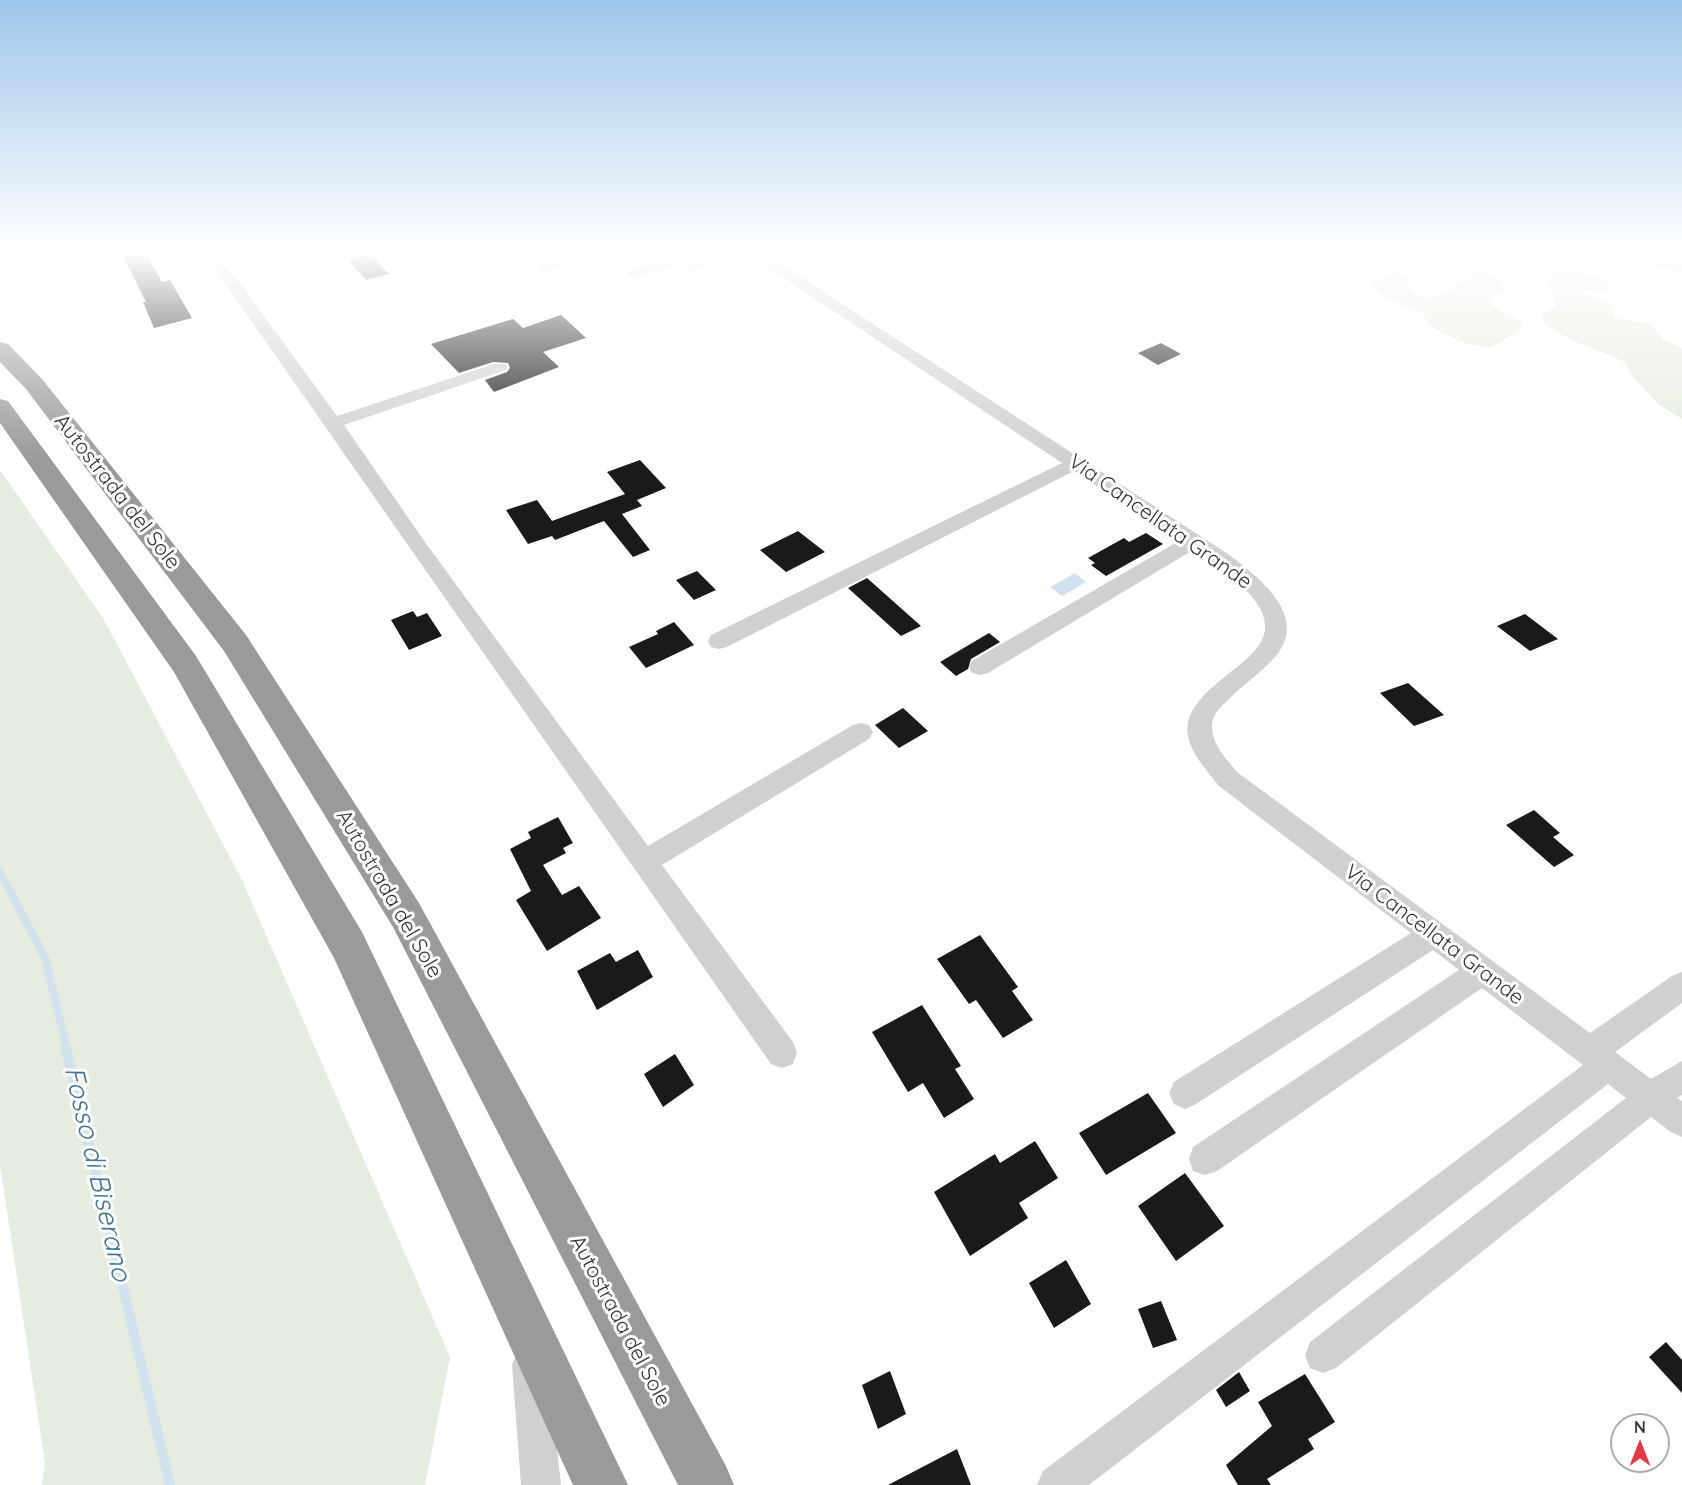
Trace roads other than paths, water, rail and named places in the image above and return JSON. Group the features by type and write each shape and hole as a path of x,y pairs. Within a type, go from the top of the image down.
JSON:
{"highway":[{"name":"Autostrada del Sole","path":"0,349 34,384 235,643 406,915 707,1485"},
{"name":"Autostrada del Sole","path":"0,406 185,664 342,935 601,1485"}],"street":[{"path":"260,321 334,423 420,550 782,1053"},
{"name":"Via Cancellata Grande","path":"858,321 1221,559 1259,591 1269,603 1276,623 1272,644 1263,657 1214,698 1202,712 1199,730 1210,760 1228,779 1682,1121"},
{"path":"334,423 500,368"},
{"path":"719,641 1076,463"},
{"path":"980,667 1194,542"},
{"path":"645,861 861,732"},
{"path":"1185,1093 1433,934"},
{"path":"1205,1159 1482,971"},
{"path":"1057,1485 1598,1059 1682,986"},
{"path":"1323,1355 1682,1076"},
{"path":"527,1327 541,1485"}],"water":[{"path":"1075,573 1086,582 1062,596 1050,587"}],"waterway":[{"name":"Fosso di Biserano","path":"0,872 45,958 67,1049"},
{"name":"Fosso di Biserano","path":"66,1048 170,1485"}]}
